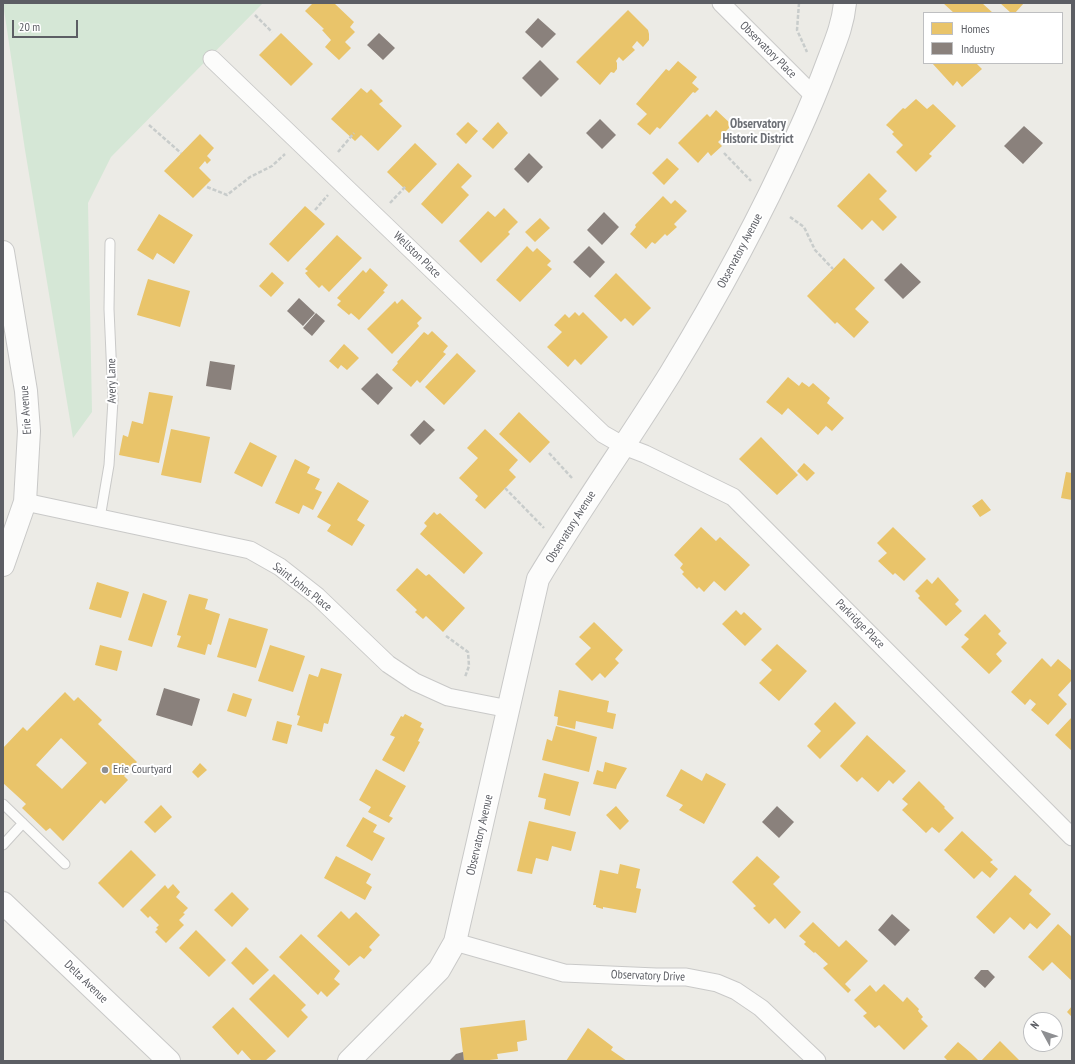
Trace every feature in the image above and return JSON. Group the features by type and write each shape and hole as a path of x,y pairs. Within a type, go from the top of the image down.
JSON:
{"street":[{"name":"Observatory Place","path":"721,3 815,97"},
{"name":"Observatory Avenue","path":"349,1061 439,970 455,942 538,579 562,539 624,446 700,324 740,253 773,191 815,97 844,19 846,3"},
{"name":"Wellston Place","path":"212,60 603,434 624,446"},
{"name":"Erie Avenue","path":"3,252 26,391 29,431 26,502 3,565"},
{"name":"Parkridge Place","path":"624,446 645,454 733,496 1072,837"},
{"name":"Saint Johns Place","path":"26,502 250,550 280,567 317,596 388,664 415,682 448,697 509,709"},
{"name":"Delta Avenue","path":"3,903 169,1061"},
{"name":"Observatory Drive","path":"455,942 564,973 656,977 686,976 717,983 736,991 761,1008 817,1061"}],"lane":[{"name":"Avery Lane","path":"100,518 109,465 113,400 109,309 110,242"},
{"path":"3,804 65,864"},
{"path":"3,844 22,823"}],"path":[{"path":"799,3 797,30 807,53"},
{"path":"255,15 272,32"},
{"path":"149,125 181,153"},
{"path":"336,154 354,133"},
{"path":"207,187 227,195 250,177 272,166 287,152"},
{"path":"724,153 750,180 773,191"},
{"path":"388,205 406,186"},
{"path":"790,217 804,227 815,250 833,269"},
{"path":"548,453 572,478"},
{"path":"505,488 540,525 562,539"},
{"path":"446,636 468,652 469,666 465,677"}],"green space":[{"path":"3,3 263,3 111,157 88,203 92,412 73,438 25,150"}],"building: Homes":[{"path":"313,3 334,3 354,22 350,27 355,32 345,42 351,48 339,60 325,47 331,40 322,30 324,29 305,11"},
{"path":"943,3 982,3 992,12 953,12"},
{"path":"1000,3 1024,3 1016,12 1010,12"},
{"path":"628,10 648,30 649,40 643,47 637,41 632,47 635,50 623,61 619,57 616,61 617,69 614,73 611,72 600,85 576,62"},
{"path":"281,33 313,64 291,86 259,55"},
{"path":"678,61 697,77 692,83 699,89 695,93 693,92 660,129 657,127 650,135 637,124 647,114 636,104 666,69 669,71"},
{"path":"933,64 977,64 982,69 962,87 957,81 953,86"},
{"path":"361,88 367,93 371,89 383,101 379,104 402,126 378,151 361,135 355,141 331,119"},
{"path":"916,99 927,109 933,104 956,126 929,154 932,156 916,172 896,152 903,145 892,134 894,132 886,125 903,108 905,109"},
{"path":"716,110 732,125 726,131 727,133 718,142 722,146 711,156 708,152 698,163 678,143 707,114 710,117"},
{"path":"468,122 478,131 466,144 456,134"},
{"path":"498,122 508,133 493,149 482,139"},
{"path":"200,134 214,148 207,156 211,160 207,164 205,161 199,168 211,180 193,198 164,171"},
{"path":"415,143 437,164 409,193 387,172"},
{"path":"667,158 679,169 664,185 652,173"},
{"path":"458,163 472,176 461,187 469,195 442,224 421,204"},
{"path":"869,173 887,191 879,199 897,217 883,231 872,220 862,230 837,206"},
{"path":"663,196 671,204 675,200 687,211 674,224 677,227 667,236 665,234 655,244 652,242 646,249 630,234 636,227 635,225"},
{"path":"305,206 325,224 288,262 269,244"},
{"path":"504,208 518,222 508,232 510,234 481,263 459,241 488,211 495,217"},
{"path":"159,214 193,235 174,264 157,253 153,260 137,250"},
{"path":"540,218 550,228 535,242 525,232"},
{"path":"337,235 362,258 329,292 322,285 319,288 305,273 308,271 305,269"},
{"path":"527,246 533,252 537,248 551,261 547,265 552,269 520,302 496,280"},
{"path":"844,258 875,288 855,309 869,322 854,338 837,322 835,324 807,296"},
{"path":"370,268 388,285 383,291 385,292 359,320 351,313 349,315 337,305 341,301 337,298 363,270 366,273"},
{"path":"272,272 284,283 271,297 259,286"},
{"path":"616,273 651,308 633,326 625,318 621,322 594,296"},
{"path":"148,279 190,291 180,327 137,315"},
{"path":"402,299 422,318 417,323 419,326 392,354 367,329 395,301 397,304"},
{"path":"575,312 579,316 583,312 608,337 581,365 575,359 568,367 547,347 562,332 554,325 565,314 569,318"},
{"path":"432,331 448,346 443,352 446,354 420,383 417,380 411,387 392,370 398,363 397,362 424,332 428,335"},
{"path":"344,344 359,358 347,370 341,365 338,369 329,361"},
{"path":"457,353 476,371 444,405 425,387"},
{"path":"788,377 799,386 802,382 809,387 813,383 830,398 827,403 844,418 832,431 826,426 818,435 788,408 782,415 766,402"},
{"path":"149,392 173,396 159,463 119,455 123,435 128,437 132,421 143,424"},
{"path":"519,412 550,442 530,463 499,434"},
{"path":"171,429 210,437 201,483 161,475"},
{"path":"485,429 518,460 509,470 516,477 485,509 475,500 478,496 459,478 478,458 467,448"},
{"path":"761,437 798,475 777,495 739,459"},
{"path":"250,442 277,456 262,487 234,473"},
{"path":"295,459 310,467 307,473 320,479 315,489 322,492 313,510 303,505 299,514 275,503"},
{"path":"804,463 815,473 807,481 797,471"},
{"path":"1066,472 1072,473 1072,500 1061,498"},
{"path":"338,482 369,501 357,520 365,525 352,546 327,531 331,525 317,517"},
{"path":"982,499 991,510 980,517 972,506"},
{"path":"434,512 437,515 440,513 483,553 464,574 420,534 427,526 424,523"},
{"path":"701,527 716,541 720,537 750,565 725,591 714,581 704,592 699,587 697,589 682,574 684,572 680,568 683,564 674,555"},
{"path":"893,527 926,559 904,581 895,573 893,575 878,561 887,553 877,543"},
{"path":"417,568 426,576 429,574 465,608 443,632 426,616 423,619 415,612 417,610 396,590"},
{"path":"938,577 959,600 955,604 962,611 946,626 918,598 920,596 915,591 927,579 932,584"},
{"path":"97,582 129,592 121,618 89,609"},
{"path":"143,593 167,601 152,647 128,640"},
{"path":"189,594 208,599 205,609 220,614 211,645 208,644 205,655 177,647 181,636 177,635"},
{"path":"736,610 741,615 744,612 762,629 745,646 722,624"},
{"path":"985,614 1001,631 998,634 1007,643 996,654 1002,661 989,674 961,647 969,639 964,635"},
{"path":"229,618 268,629 256,668 217,657"},
{"path":"594,622 623,650 615,659 619,663 605,678 600,673 592,681 575,664 591,648 579,637"},
{"path":"777,644 807,671 779,701 759,683 772,670 761,660"},
{"path":"100,645 122,651 117,671 95,665"},
{"path":"270,645 305,656 293,692 258,681"},
{"path":"1042,658 1051,667 1058,659 1072,671 1072,680 1058,695 1067,704 1048,725 1031,710 1036,704 1030,699 1025,705 1011,692"},
{"path":"321,668 342,674 328,724 324,723 322,732 297,725 300,716 297,715 309,674 318,677"},
{"path":"559,690 609,701 607,712 616,714 613,729 576,721 575,729 557,725 558,717 554,716"},
{"name":"Erie Courtyard","path":"65,692 74,701 78,697 102,720 98,724 137,762 124,776 128,780 105,804 101,800 63,841 50,828 46,831 22,808 26,804 3,783 3,748 23,727 27,731","holes":["61,738 87,763 62,789 36,765"]},
{"path":"233,693 252,699 246,717 227,711"},
{"path":"835,702 856,723 820,759 807,746 821,731 814,724"},
{"path":"405,714 422,723 420,727 424,729 418,741 420,742 404,772 382,760 395,737 390,735 401,716 403,717"},
{"path":"1072,717 1072,751 1055,735"},
{"path":"277,721 292,725 287,744 272,740"},
{"path":"556,726 597,737 589,772 542,760 547,739 552,741"},
{"path":"867,735 906,771 893,784 889,780 878,792 862,777 857,782 840,766"},
{"path":"605,762 627,768 616,789 593,784 597,770 603,772"},
{"path":"200,763 207,770 198,778 192,772"},
{"path":"376,769 406,786 389,816 393,818 389,823 368,812 371,807 359,800"},
{"path":"681,769 702,781 706,773 726,784 704,824 679,810 683,805 666,796"},
{"path":"544,773 579,782 570,816 544,809 546,799 538,797"},
{"path":"919,781 954,818 939,833 932,827 926,833 902,810 908,804 902,799"},
{"path":"161,805 172,817 155,833 144,822"},
{"path":"616,806 629,821 620,830 606,815"},
{"path":"363,817 377,825 373,832 385,838 372,861 346,846"},
{"path":"529,821 576,832 571,851 552,846 548,861 536,858 532,874 517,871"},
{"path":"962,831 993,860 990,862 998,869 990,878 982,871 974,879 944,850"},
{"path":"131,850 156,875 123,908 98,883"},
{"path":"336,856 371,874 366,883 372,887 365,900 324,878"},
{"path":"757,856 780,877 773,884 801,912 785,929 775,918 769,924 753,908 756,906 732,882"},
{"path":"620,864 640,869 636,888 641,889 636,913 603,907 603,909 593,905 600,870 618,874"},
{"path":"1015,875 1032,890 1029,894 1051,914 1037,929 1030,923 1024,930 1010,917 994,934 976,917"},
{"path":"173,884 180,892 176,897 188,908 179,920 184,925 166,943 155,932 159,925 150,916 148,918 140,910 165,885 168,889"},
{"path":"232,892 249,909 232,927 214,910"},
{"path":"341,911 349,919 356,912 380,935 369,947 372,950 364,959 360,956 349,966 317,936"},
{"path":"813,922 839,947 846,940 868,961 845,984 851,990 848,993 823,968 828,964 805,945 804,944 806,942 799,936"},
{"path":"1058,924 1072,937 1072,981 1052,962 1043,971 1028,957"},
{"path":"196,930 226,960 209,977 179,948"},
{"path":"301,934 340,971 334,979 340,984 327,997 321,991 318,995 279,957"},
{"path":"246,947 269,970 253,985 231,963"},
{"path":"274,974 306,1005 301,1010 308,1017 288,1038 249,999"},
{"path":"884,984 903,1002 907,997 919,1009 918,1011 923,1017 921,1019 928,1026 904,1050 879,1025 875,1028 863,1016 867,1013 854,1000 870,985 876,992"},
{"path":"1072,1006 1072,1017 1067,1012"},
{"path":"233,1007 276,1051 265,1061 252,1061 242,1050 238,1055 212,1027"},
{"path":"525,1020 527,1040 517,1042 518,1051 497,1054 498,1059 464,1061 460,1028"},
{"path":"588,1028 613,1047 611,1050 627,1061 566,1061"},
{"path":"1000,1041 1020,1061 981,1061"},
{"path":"958,1042 979,1061 948,1061 944,1057"}],"building: Industry":[{"path":"538,18 556,34 542,48 525,32"},
{"path":"379,33 395,48 383,60 367,45"},
{"path":"540,60 559,79 541,97 522,78"},
{"path":"600,119 616,135 602,149 586,133"},
{"path":"1024,126 1043,143 1023,164 1004,146"},
{"path":"529,153 543,167 528,183 514,169"},
{"path":"604,212 619,227 602,245 587,230"},
{"path":"589,246 605,262 590,278 573,262"},
{"path":"901,263 921,282 903,299 884,280"},
{"path":"299,298 315,313 303,326 287,311"},
{"path":"316,313 325,321 312,336 303,328"},
{"path":"210,361 235,365 231,390 206,386"},
{"path":"377,373 393,388 378,405 361,389"},
{"path":"424,420 435,430 420,445 410,435"},
{"path":"164,688 200,699 192,726 156,715"},
{"path":"777,806 794,822 779,838 762,822"},
{"path":"892,914 910,930 895,946 878,930"},
{"path":"981,970 988,970 995,977 985,988 974,978"},
{"path":"463,1052 464,1061 449,1061 456,1054"}],"place":[{"name":"Erie Courtyard","path":"105,770"}],"district":[{"name":"Observatory Historic District","path":"758,132"}]}
